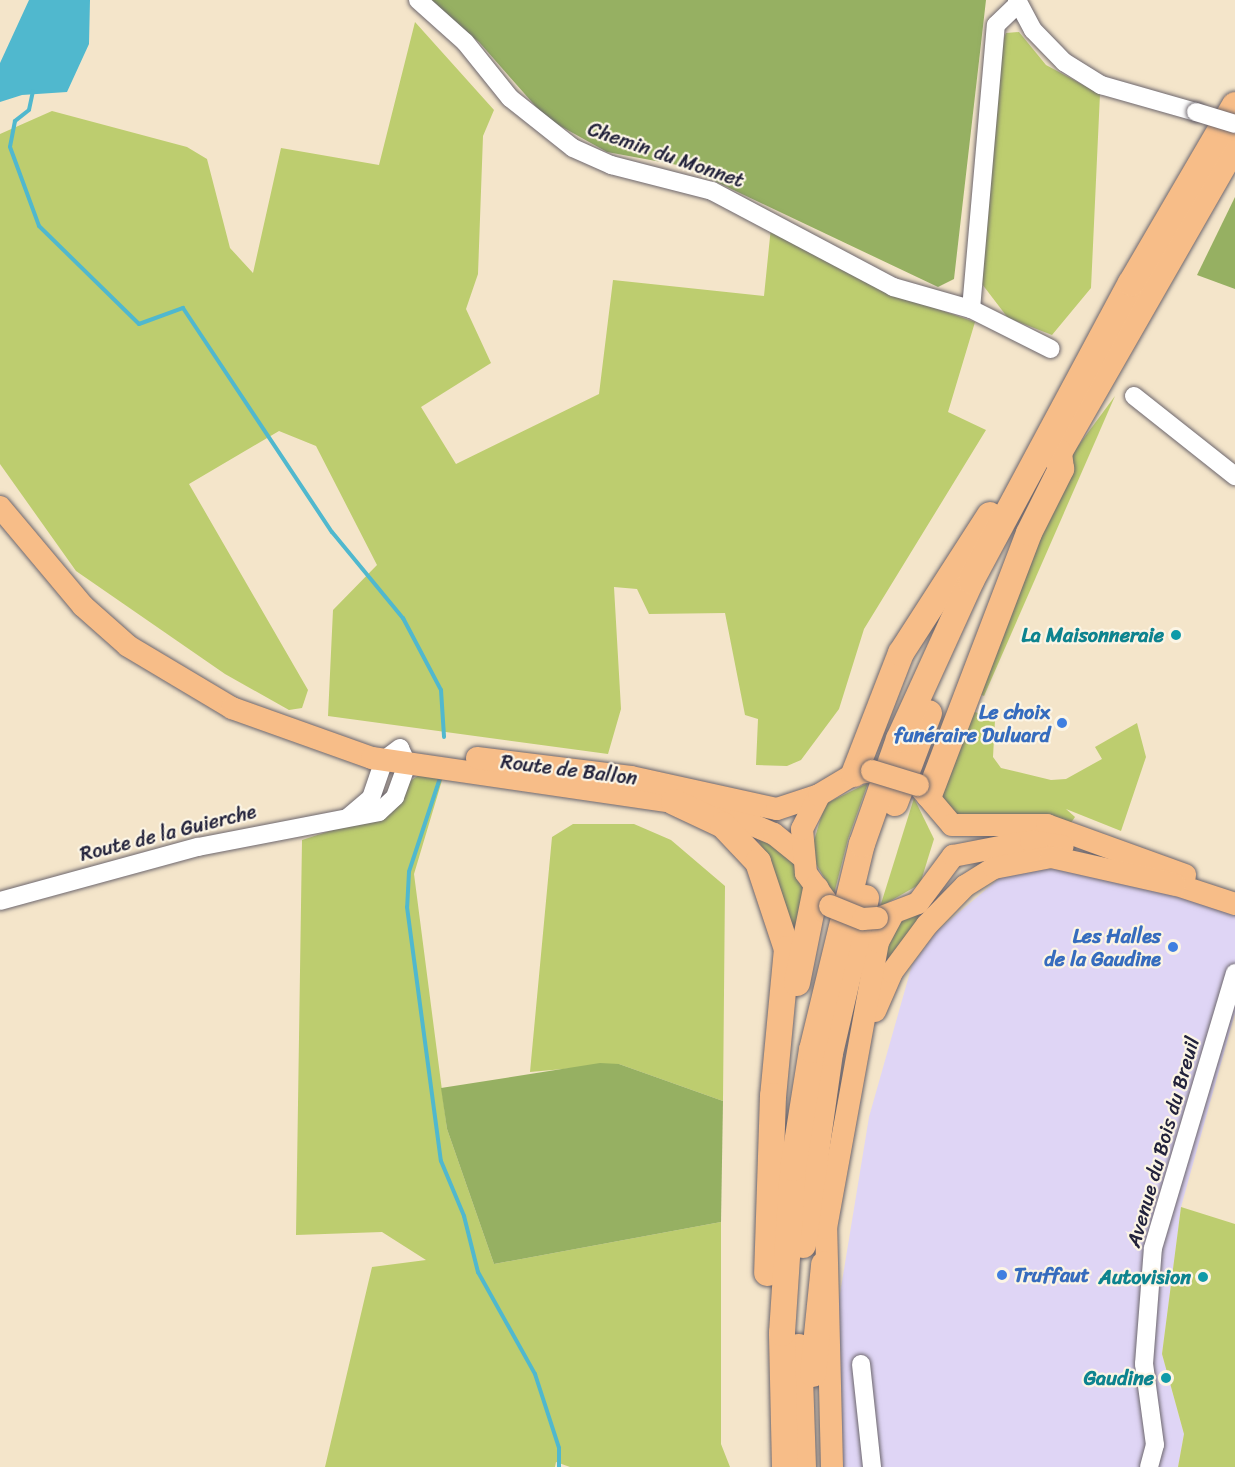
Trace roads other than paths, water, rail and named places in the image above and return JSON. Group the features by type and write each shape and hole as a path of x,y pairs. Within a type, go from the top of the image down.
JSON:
{"highway":[{"path":"785,1467 782,1333 792,1179 837,939 862,844 908,718 971,580 1065,405 1235,105"},
{"path":"805,1467 798,1358 811,1171 830,1053 867,893 917,742 957,647 1059,452 1235,146"},
{"path":"863,772 900,653 1050,411 1065,405"},
{"path":"930,798 1029,533 1061,469 1059,452"},
{"path":"674,802 723,825 759,862 768,883 788,970 776,1071 766,1320 774,1467"},
{"path":"776,1071 823,898"},
{"path":"805,1467 824,1265"}],"main road":[{"name":"Route de Ballon","path":"0,507 83,606 128,646 232,708 315,738 397,758 674,802 741,820 774,834 801,856"},
{"name":"Route de Ballon","path":"397,758 631,777 777,809 819,795"},
{"path":"1235,897 1068,831 1025,822 952,825 930,798 863,772 819,795 802,829 801,856 823,898 853,916 885,917 918,903 953,856 1031,842 1080,851 1235,904"},
{"path":"930,798 947,836 944,868"},
{"path":"858,1045 910,946 951,899 994,868 1051,857 1175,885"},
{"path":"832,1467 824,1265 858,1045 885,917"}],"street":[{"name":"Chemin du Monnet","path":"418,0 465,42 510,98 573,148 611,165 712,191 893,287 972,309 1051,349"},
{"path":"972,309 996,25 1018,2 1033,30 1064,62 1101,85 1235,124"},
{"path":"1134,396 1235,476"},
{"name":"Route de la Guierche","path":"0,901 198,847 348,817 387,806 397,758"},
{"name":"Avenue du Bois du Breuil","path":"1149,1467 1155,1445 1144,1364 1153,1248 1235,972"},
{"path":"861,1364 872,1467"}],"water":[{"path":"29,0 90,0 89,44 67,92 22,95 0,102 0,63"}],"waterway":[{"path":"33,91 29,110 15,121 10,147 39,226 139,324 183,308 332,532 403,618 441,690 444,737"},
{"path":"440,778 409,872 407,907 441,1161 464,1216 478,1272 535,1374 559,1448 559,1467"}],"place":[{"name":"La Maisonneraie","path":"1176,635"},
{"name":"Le choix funéraire Duluard","path":"1062,723"},
{"name":"Les Halles de la Gaudine","path":"1173,947"},
{"name":"Truffaut","path":"1002,1275"},
{"name":"Autovision","path":"1203,1277"},
{"name":"Gaudine","path":"1166,1378"}]}
